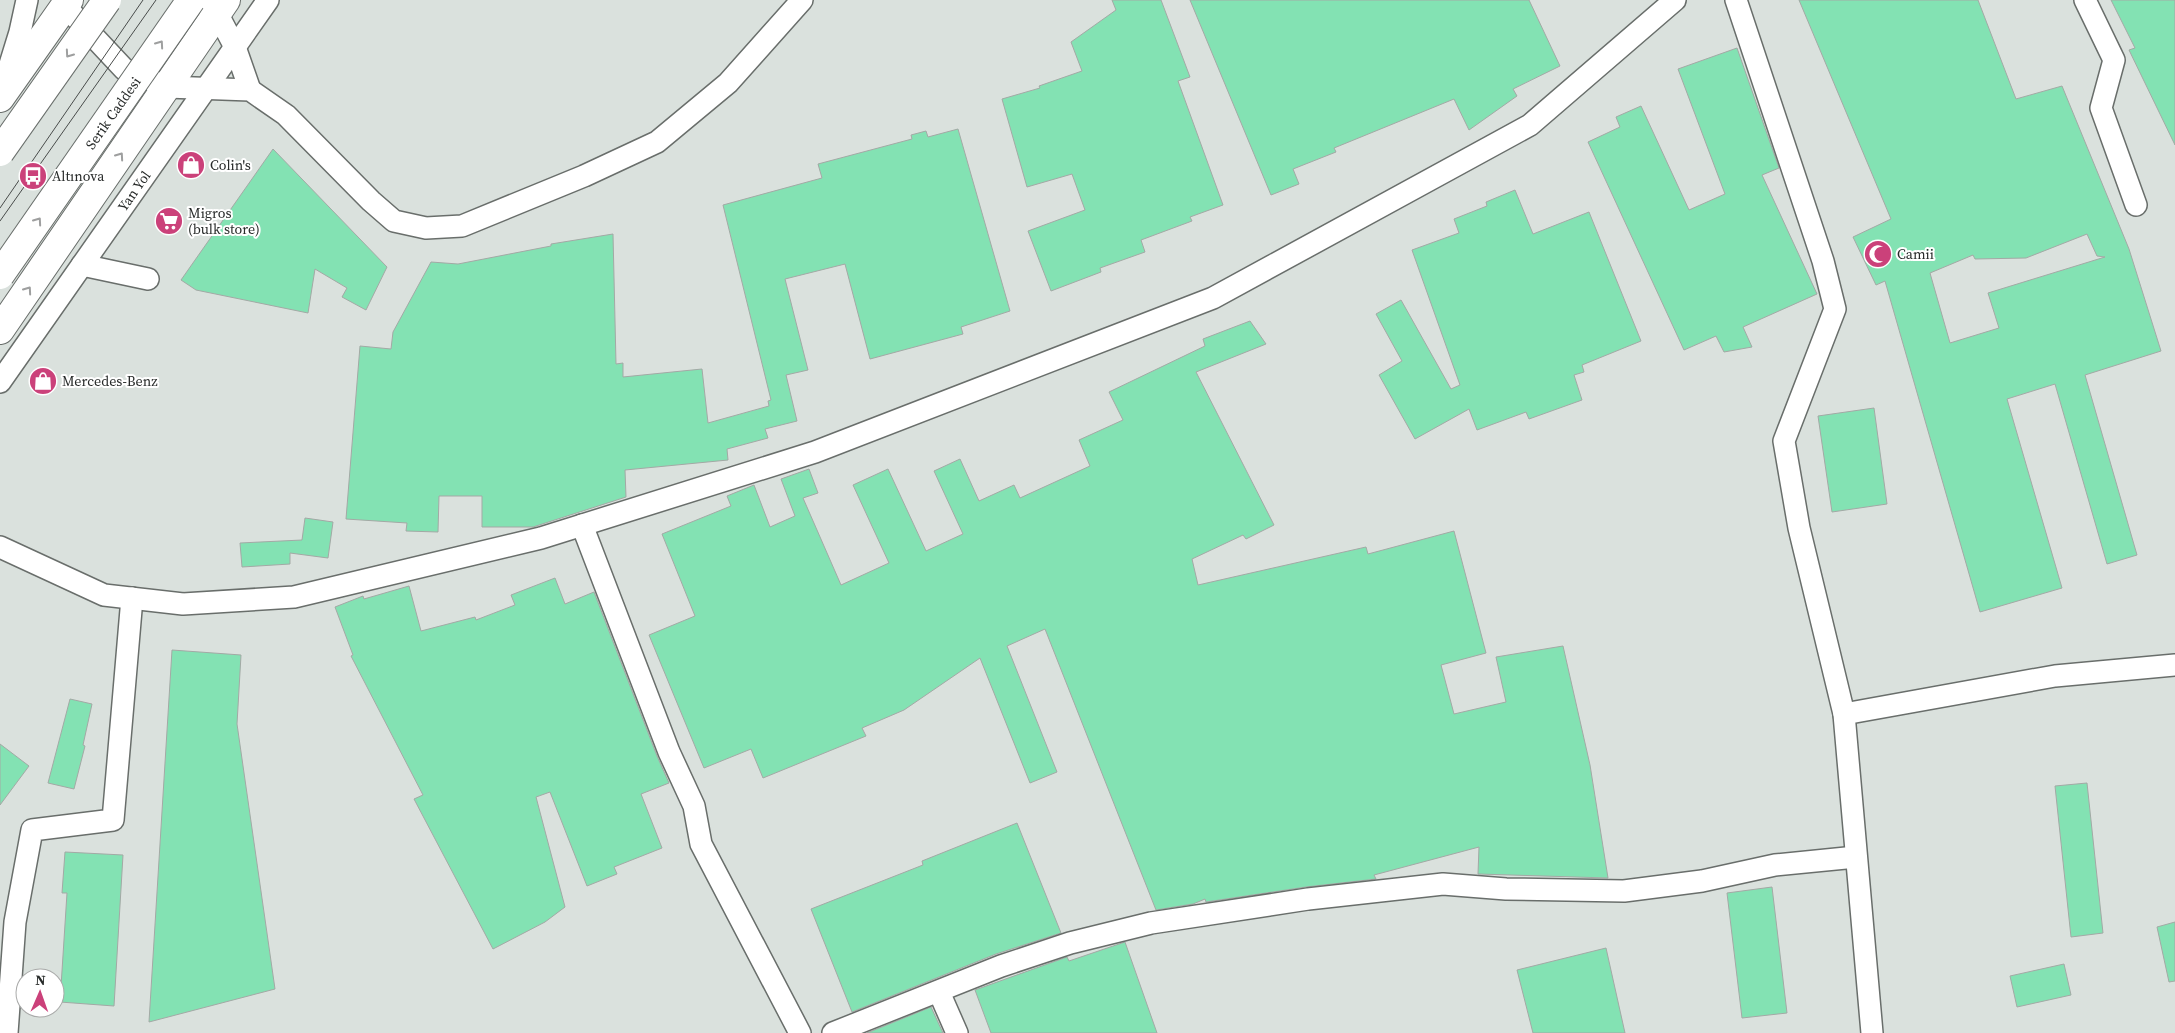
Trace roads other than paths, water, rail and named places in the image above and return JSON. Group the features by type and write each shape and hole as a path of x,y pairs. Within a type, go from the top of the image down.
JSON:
{"highway":[{"path":"0,152 107,0"},
{"name":"Serik Caddesi","path":"0,275 191,0"},
{"path":"0,98 66,2"},
{"path":"0,330 167,88 215,4"}],"street":[{"path":"0,98 20,32 27,0"},
{"name":"Yan Yol","path":"0,382 268,0"},
{"path":"66,2 124,69 167,88 250,90 286,115 394,221 426,228 462,226 584,176 657,142 728,83 802,0"},
{"path":"0,547 104,596 183,604 294,597 541,538 815,452 1213,298 1530,125 1675,0"},
{"path":"1736,0 1823,261 1834,309 1784,441 1798,528 1844,714 1872,1033"},
{"path":"2085,0 2114,60 2101,108 2136,206"},
{"path":"215,4 235,47 250,90"},
{"path":"82,265 148,279"},
{"path":"582,525 669,752 694,806 701,844 800,1033"},
{"path":"7,1033 14,922 32,830 113,820 132,598"},
{"path":"1844,714 2056,676 2175,665"},
{"path":"833,1033 1001,966 1070,943 1151,923 1308,899 1443,884 1506,889 1624,891 1702,881 1775,865 1856,857"},
{"path":"939,992 957,1033"}],"tram line":[{"path":"0,208 143,0"},
{"path":"0,221 156,0"}],"place":[{"name":"Colin's","path":"191,165"},
{"name":"Altınova","path":"33,176"},
{"name":"Migros (bulk store)","path":"169,221"},
{"name":"Camii","path":"1878,254"},
{"name":"Mercedes-Benz","path":"43,381"}]}
